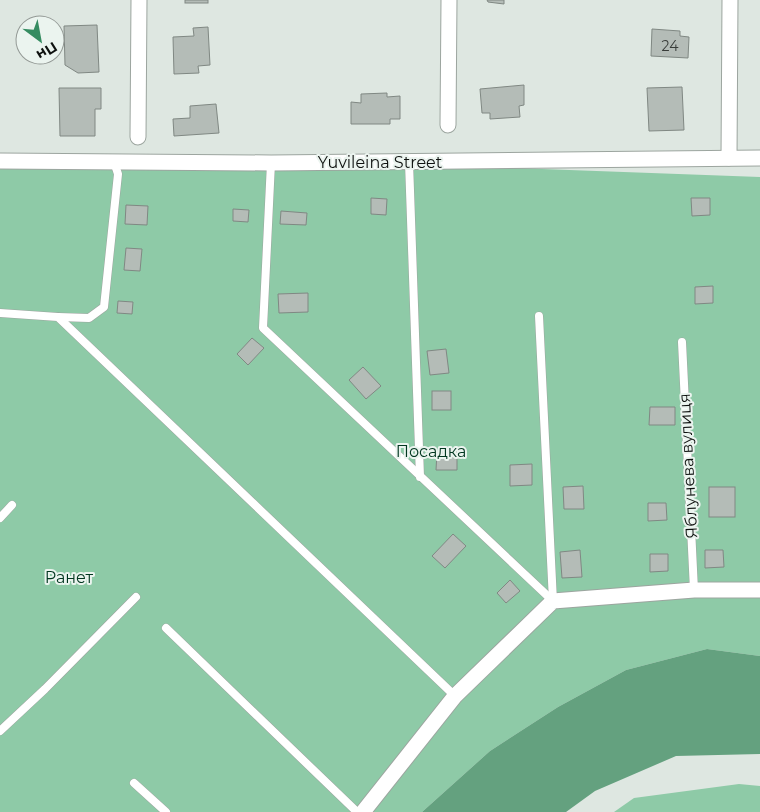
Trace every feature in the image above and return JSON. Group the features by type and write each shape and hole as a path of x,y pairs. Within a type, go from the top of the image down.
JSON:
{"street":[{"path":"138,137 139,0"},
{"path":"448,125 449,0"},
{"path":"729,158 730,0"},
{"name":"Yuvileina Street","path":"0,161 271,163 760,158"},
{"path":"363,812 455,696 553,601 694,590 760,590"}],"lane":[{"path":"0,312 89,318 104,307 118,174 114,162"},
{"path":"409,162 420,477"},
{"path":"271,163 263,328 553,601"},
{"path":"58,316 455,696"},
{"path":"539,316 553,601"},
{"name":"Яблунева вулиця","path":"682,342 694,590"},
{"path":"0,518 12,505"},
{"path":"0,730 45,689 136,597"},
{"path":"166,628 356,812"},
{"path":"134,783 166,812"}],"green space":[{"name":"Посадка","path":"464,166 760,177 760,656 707,649 626,670 558,707 490,751 422,812 0,812 0,169"},
{"path":"739,784 760,786 760,812 614,812 634,798"}],"shaded area":[{"path":"707,649 760,656 760,754 676,756 595,791 566,812 422,812 490,751 558,707 626,670"}],"building":[{"path":"185,0 208,0 208,3 185,3"},
{"path":"487,0 504,0 504,4 488,2"},
{"path":"97,25 99,72 78,73 65,65 65,26"},
{"path":"208,27 210,65 198,66 199,73 174,74 173,37 194,36 193,28"},
{"path":"652,29 680,31 680,36 689,37 688,58 651,56"},
{"path":"524,85 524,105 519,106 520,117 490,119 490,113 482,113 480,89"},
{"path":"682,87 684,130 649,131 647,88"},
{"path":"59,88 101,88 101,109 95,109 95,136 60,136"},
{"path":"387,93 387,97 400,96 400,119 390,119 390,124 351,124 351,102 361,103 361,94"},
{"path":"216,104 219,133 174,136 173,119 190,118 190,106"},
{"path":"371,198 387,199 386,215 371,214"},
{"path":"691,198 710,198 710,215 692,216"},
{"path":"126,205 148,206 147,225 125,224"},
{"path":"233,209 249,210 248,222 233,221"},
{"path":"281,211 307,213 306,225 280,224"},
{"path":"126,248 142,249 140,271 124,270"},
{"path":"713,286 713,303 695,304 695,287"},
{"path":"308,293 308,312 279,313 278,294"},
{"path":"118,301 133,302 132,314 117,313"},
{"path":"252,338 264,348 248,365 237,354"},
{"path":"446,349 449,373 430,375 427,351"},
{"path":"363,367 381,386 366,399 349,380"},
{"path":"432,391 451,391 451,410 432,410"},
{"path":"650,407 675,407 675,425 649,425"},
{"path":"437,452 457,452 457,470 436,470"},
{"path":"532,464 532,485 510,486 510,465"},
{"path":"583,486 584,509 564,509 563,487"},
{"path":"709,487 735,487 735,517 709,517"},
{"path":"648,503 666,503 667,520 648,521"},
{"path":"453,534 466,546 445,568 432,556"},
{"path":"580,550 582,577 562,578 560,552"},
{"path":"705,550 723,550 724,567 705,568"},
{"path":"650,554 668,554 668,571 650,572"},
{"path":"510,580 520,591 506,603 497,593"}],"park label":[{"name":"Ранет","path":"69,577"}]}
